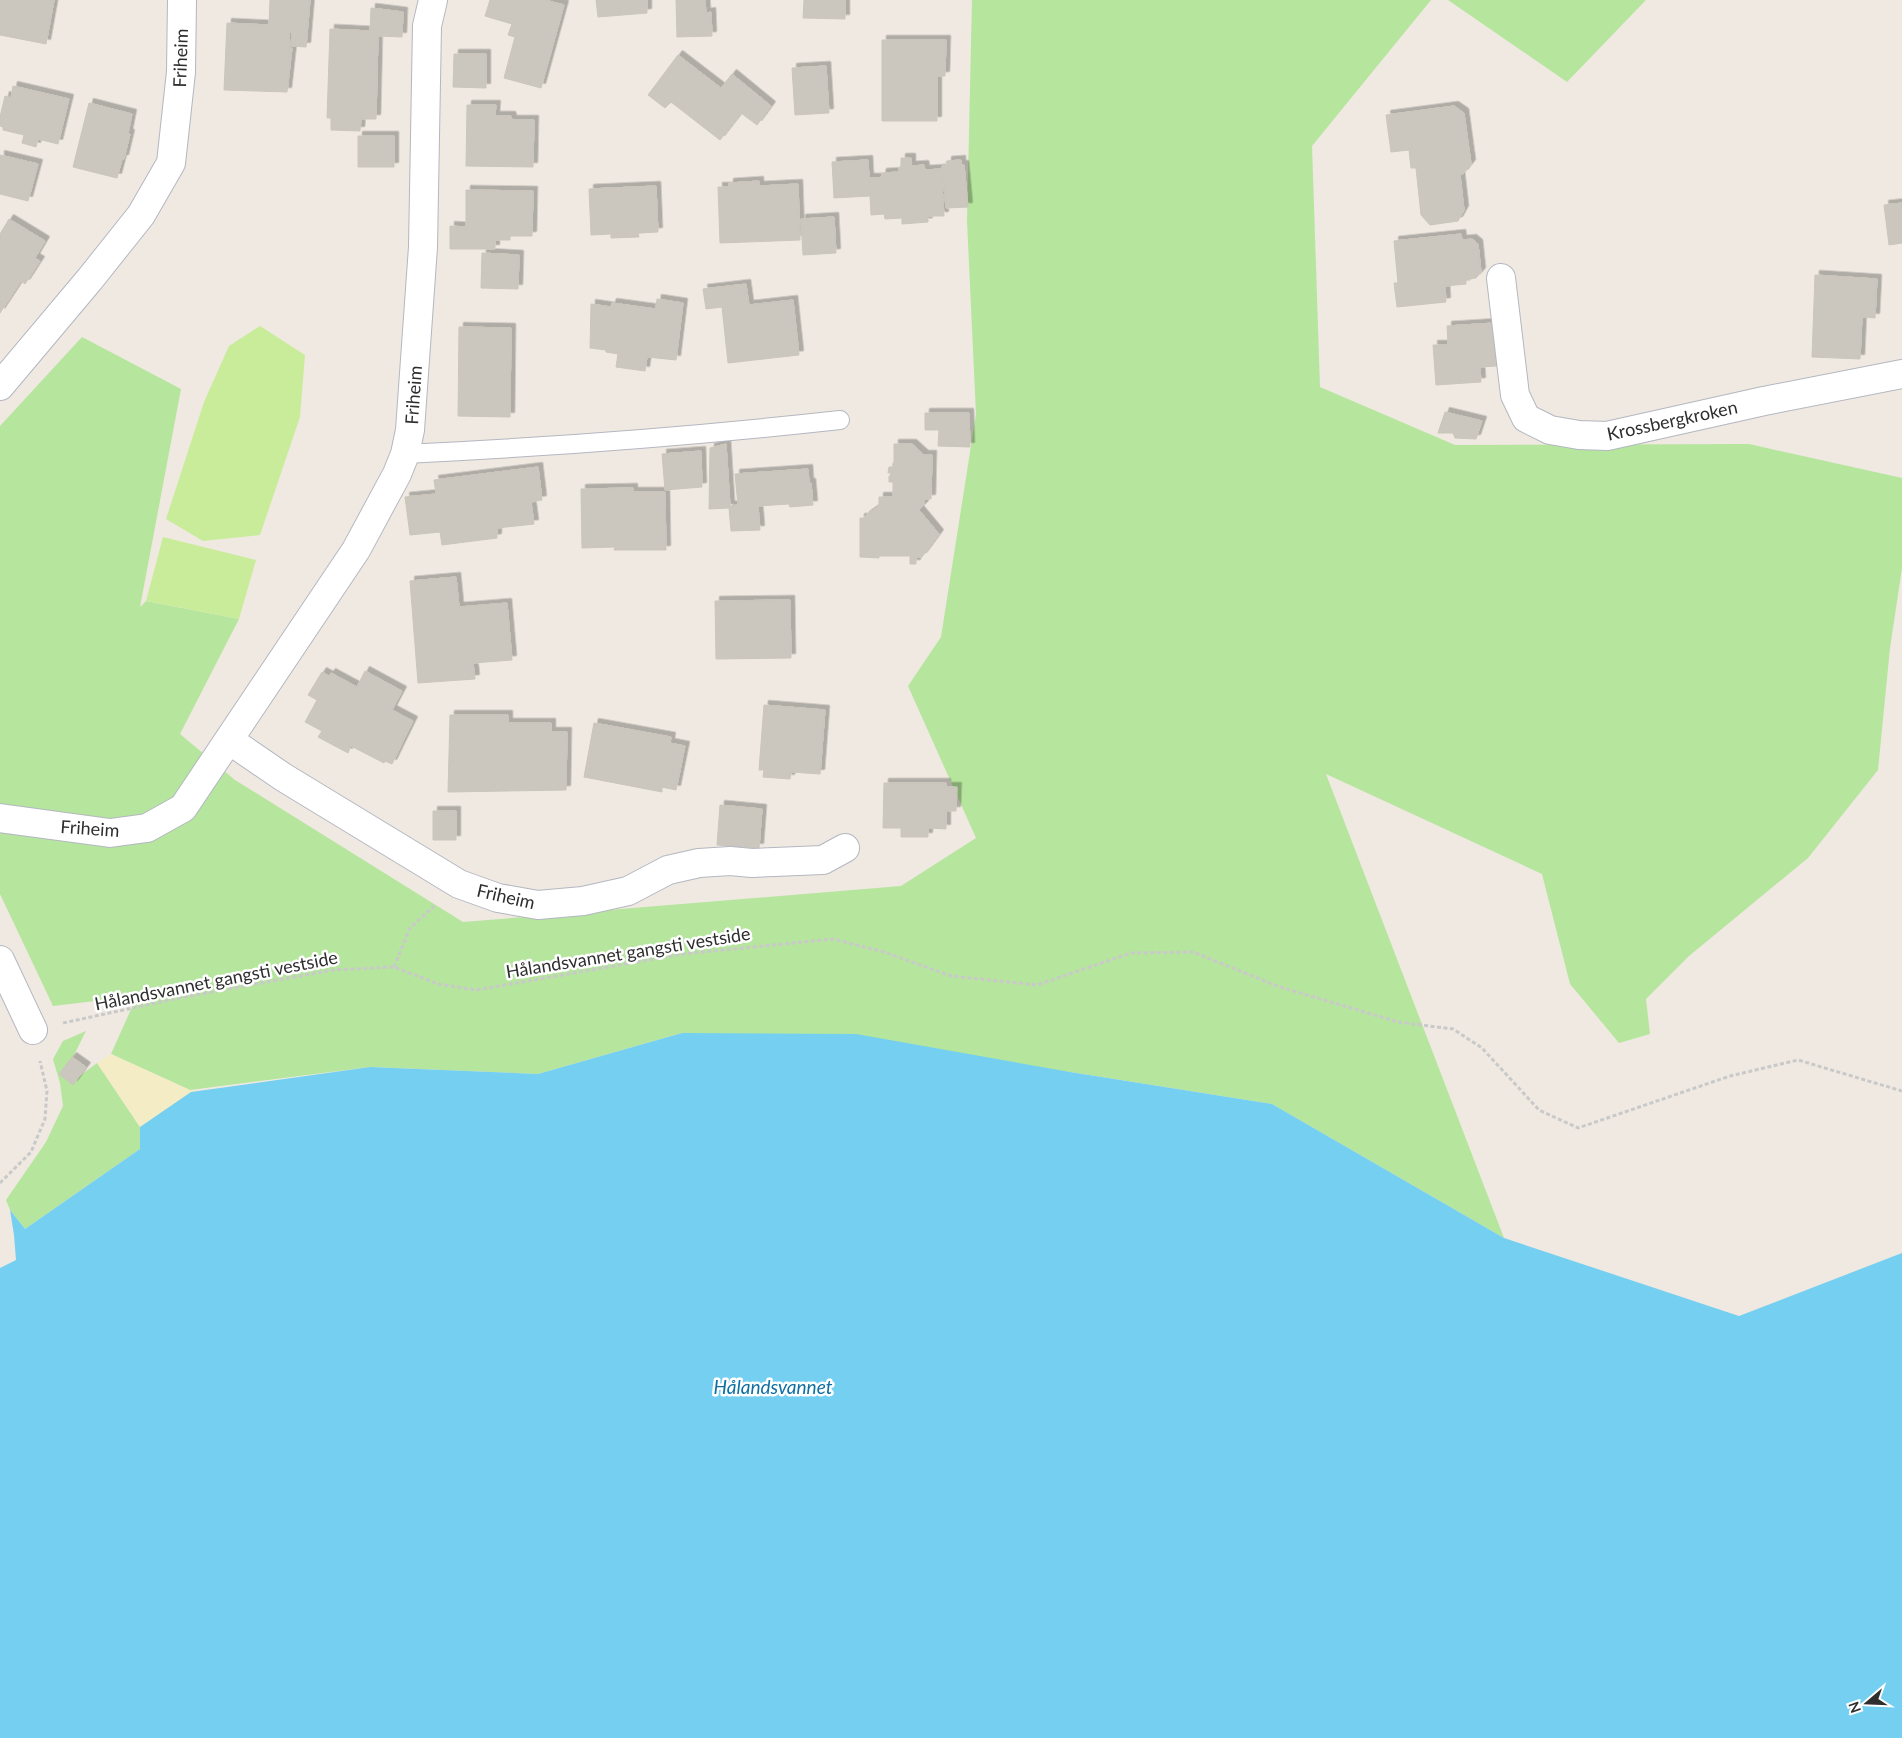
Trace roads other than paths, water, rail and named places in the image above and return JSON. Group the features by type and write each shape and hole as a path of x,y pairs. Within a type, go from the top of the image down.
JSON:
{"street":[{"name":"Friheim","path":"0,386 141,215 171,163 181,72 182,0"},
{"name":"Friheim","path":"0,818 110,833 148,828 183,808 356,550 397,474 405,454 410,430 423,247 427,26 433,0"},
{"name":"Krossbergkroken","path":"1501,278 1515,395 1526,418 1550,430 1579,435 1607,436 1774,399 1902,374"},
{"name":"Friheim","path":"229,740 283,777 458,884 498,898 538,905 584,901 628,891 668,870 676,868 730,862 823,860 845,848"},
{"path":"0,960 32,1030"}],"lane":[{"path":"405,454 493,450 724,433 840,420"}],"water":[{"name":"Hålandsvannet","path":"682,1033 856,1034 1070,1072 1272,1104 1504,1238 1739,1316 1902,1253 1902,1738 0,1738 0,1268 16,1260 10,1210 25,1229 140,1149 140,1127 191,1092 370,1067 538,1074"}]}
